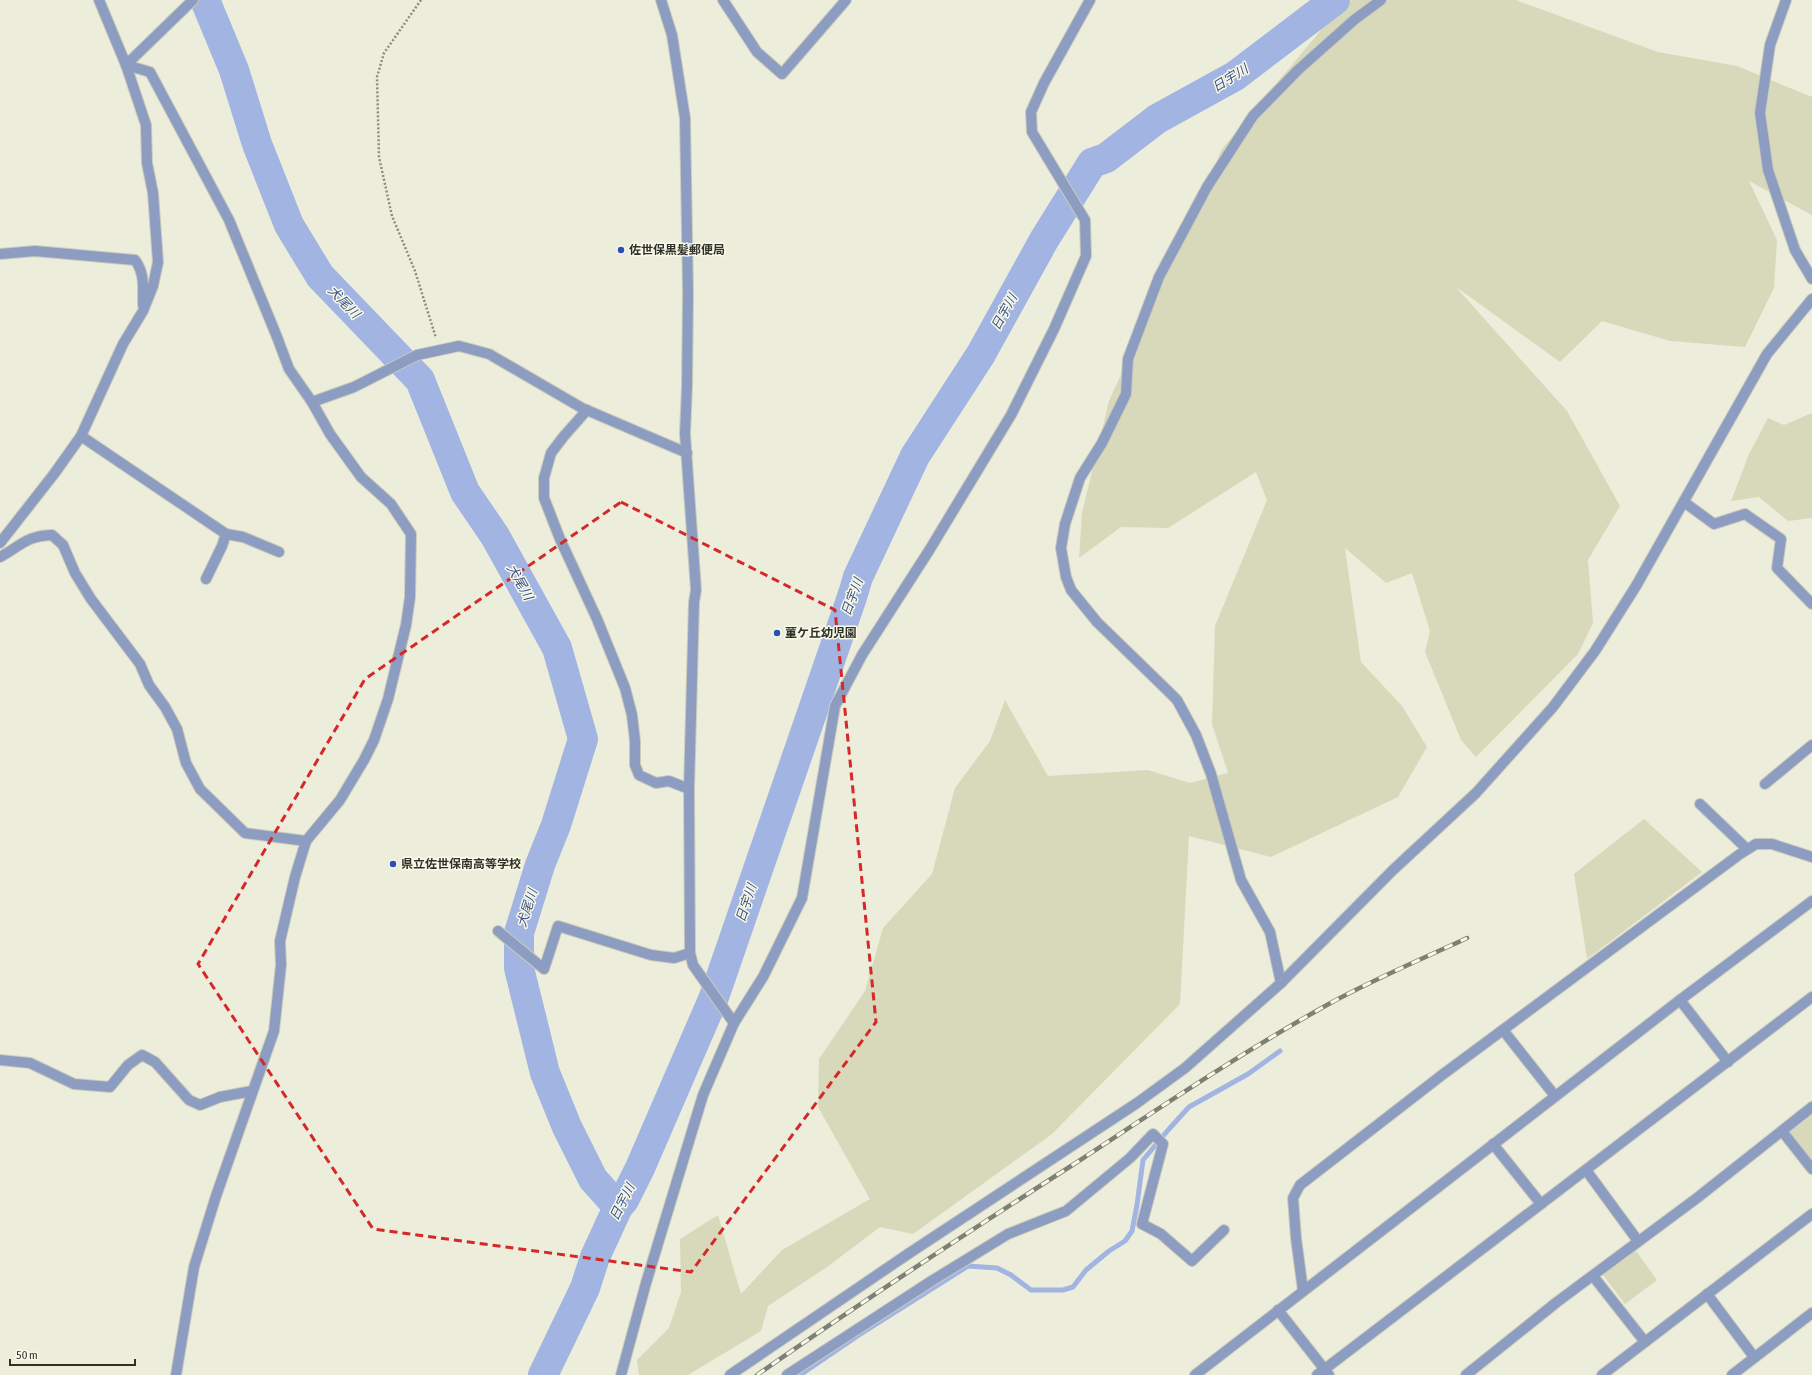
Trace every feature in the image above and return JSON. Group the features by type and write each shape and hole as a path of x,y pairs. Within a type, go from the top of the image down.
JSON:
{"street":[{"path":"0,543 54,474 81,436 122,344 143,311 153,286 158,262 154,193 147,164 146,125 126,65 99,0"},
{"path":"126,65 193,0"},
{"path":"661,0 672,35 686,118 688,293 685,434 696,590 694,602 689,789 690,953 693,965 734,1023"},
{"path":"723,0 757,52 782,74 846,0"},
{"path":"621,1375 646,1283 703,1094 734,1023 763,977 802,898 835,706 862,655 930,549 1011,415 1054,329 1086,256 1085,220 1032,132 1031,112 1044,82 1090,0"},
{"path":"1281,984 1270,932 1241,880 1212,774 1196,735 1177,700 1097,622 1072,590 1066,577 1061,548 1065,524 1080,478 1102,444 1126,394 1128,359 1159,278 1207,187 1253,116 1298,70 1354,20 1381,0"},
{"path":"1786,0 1770,44 1760,112 1768,170 1795,250 1812,279"},
{"path":"126,65 150,72 229,220 289,369 312,402 330,434 361,477 390,504 411,534 410,597 406,625 388,699 374,740 364,760 340,800 306,841 295,877 280,941 281,965 274,1031 216,1196 194,1267 176,1375"},
{"path":"0,254 35,251 135,260 140,267 144,284 143,311"},
{"path":"730,1375 901,1258 1137,1103 1185,1068 1281,984 1393,870 1476,793 1552,707 1603,638 1636,586 1767,354 1812,299"},
{"path":"312,402 354,387 417,355 459,346 489,354 587,410 687,453"},
{"path":"587,410 564,436 552,453 544,478 544,498 560,539 597,619 625,688 632,715 635,741 635,765 639,775 656,783 669,781 689,789"},
{"path":"81,436 226,534 243,537 279,552"},
{"path":"1684,502 1714,524 1745,514 1781,539 1777,568 1812,604"},
{"path":"206,579 226,534"},
{"path":"0,557 22,542 38,536 52,536 63,545 75,572 91,599 140,664 149,685 165,707 177,729 186,763 200,789 245,833 306,841"},
{"path":"1765,784 1812,745"},
{"path":"1700,804 1747,849"},
{"path":"1303,1291 1296,1238 1293,1198 1300,1185 1503,1030 1747,849 1756,844 1772,844 1812,857"},
{"path":"1195,1375 1555,1096 1812,901"},
{"path":"498,931 544,969 558,926 651,955 674,958 690,953"},
{"path":"1278,1310 1324,1373 1541,1204 1812,997"},
{"path":"1680,1000 1728,1062"},
{"path":"1503,1030 1555,1096"},
{"path":"0,1060 30,1063 74,1084 110,1086 128,1065 142,1055 155,1062 189,1100 200,1105 220,1097 252,1092"},
{"path":"1466,1375 1812,1107"},
{"path":"1782,1131 1812,1169"},
{"path":"788,1375 933,1280 1008,1234 1027,1225 1066,1211 1130,1158 1153,1134 1163,1144 1142,1224 1161,1234 1192,1261 1224,1230"},
{"path":"1493,1144 1541,1204"},
{"path":"1586,1170 1638,1241"},
{"path":"1602,1375 1812,1214"},
{"path":"1593,1276 1645,1342"},
{"path":"1707,1294 1754,1357"},
{"path":"1732,1375 1812,1314"}],"path":[{"path":"421,0 384,53 377,77 378,157 392,216 415,271 434,335 443,349"}],"highlighted area":[{"path":"621,502 835,610 876,1022 691,1272 373,1229 198,964 365,679"}],"green space":[{"path":"1352,0 1516,0 1658,52 1737,66 1812,97 1812,215 1749,181 1777,240 1774,288 1745,347 1670,341 1602,321 1560,362 1455,286 1567,411 1620,506 1588,560 1593,623 1578,654 1476,757 1461,740 1425,652 1430,631 1412,573 1386,583 1345,548 1361,662 1402,706 1427,747 1398,797 1271,857 1189,836 1180,1004 1052,1134 913,1234 880,1227 827,1267 768,1306 761,1331 688,1375 639,1375 637,1360 669,1328 681,1292 680,1239 718,1215 741,1294 782,1250 870,1199 818,1107 819,1059 865,991 883,928 932,874 955,788 990,741 1005,700 1048,776 1148,770 1190,783 1228,773 1212,724 1215,626 1267,500 1256,472 1168,528 1121,527 1079,558 1082,513 1109,401 1222,149 1341,6"},
{"path":"1812,413 1812,518 1788,521 1759,497 1731,501 1749,454 1768,418 1784,425"},
{"path":"1644,819 1702,872 1587,959 1574,874"},
{"path":"1812,1115 1812,1164 1788,1133"},
{"path":"1636,1251 1657,1280 1625,1304 1603,1275"}],"waterway":[{"name":"犬尾川","path":"205,0 234,70 257,144 289,225 320,276 420,380 465,492 495,536 557,648 583,739 556,825 540,865 519,933 519,968 545,1073 567,1127 593,1179 618,1207"},
{"name":"日宇川","path":"543,1375 585,1288 595,1257 618,1207 624,1200 640,1168 714,997 858,577 915,456 981,354 1044,240 1092,163 1106,158 1157,119 1235,76 1335,0"},
{"path":"800,1375 859,1335 968,1266 997,1268 1011,1275 1031,1290 1063,1290 1073,1287 1086,1270 1109,1251 1125,1241 1132,1231 1143,1160 1169,1129 1189,1107 1248,1074 1280,1051"}],"railway":[{"path":"757,1375 952,1243 1262,1043 1344,996 1467,938"}],"place":[{"name":"佐世保黒髪郵便局","path":"621,250"},
{"name":"菫ケ丘幼児園","path":"777,633"},
{"name":"県立佐世保南高等学校","path":"393,864"}]}
